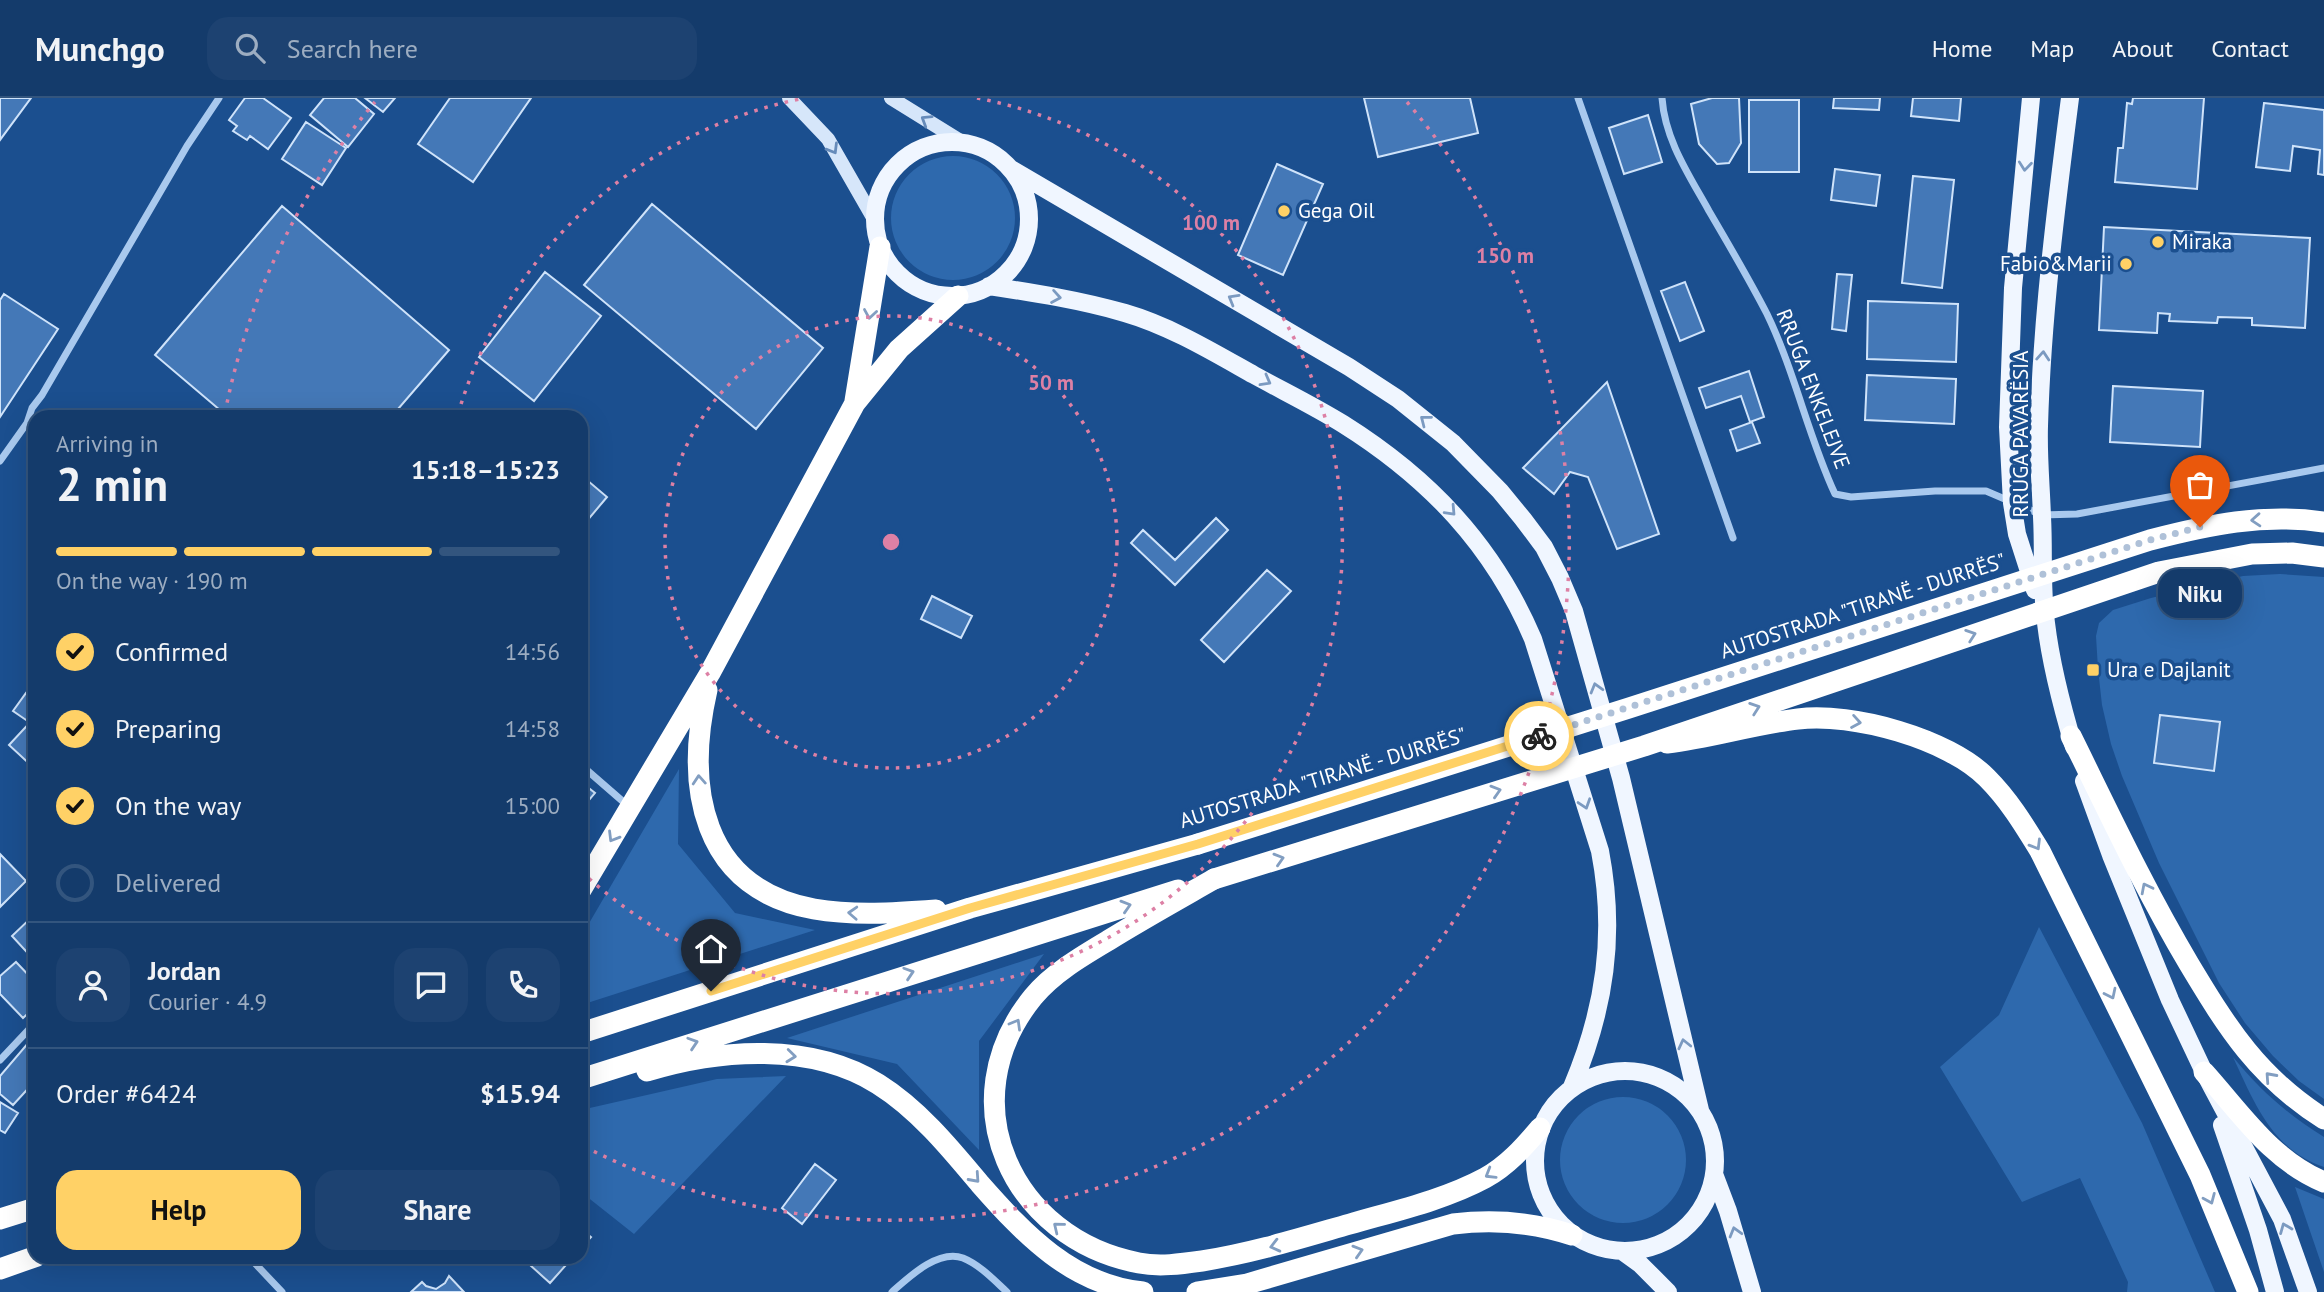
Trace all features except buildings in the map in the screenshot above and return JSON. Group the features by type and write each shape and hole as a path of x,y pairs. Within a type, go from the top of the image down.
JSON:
{"highway":[{"path":"855,403 880,247"},
{"path":"588,878 710,673 855,403 899,349 958,296"},
{"name":"AUTOSTRADA \"TIRANË - DURRËS\"","path":"588,1031 970,908 1198,844 2150,540 2200,527 2250,520 2293,518 2324,522"},
{"path":"588,1077 1644,746 2159,572 2252,554 2292,553 2324,557"},
{"path":"710,673 699,742 700,797 716,842 729,862 746,879 782,900 813,909 886,914 970,908"},
{"path":"1644,746 1700,739 1800,718 1850,720 1889,728 1952,753 1985,776 2015,810 2040,851 2200,1175 2248,1292"},
{"path":"2071,736 2167,929 2219,1014 2240,1044 2278,1086 2324,1119"},
{"path":"1214,879 1072,962 1034,996 1013,1026 999,1060 994,1089 994,1118 1002,1152 1018,1185 1042,1213 1068,1235 1104,1254 1141,1264 1162,1265 1240,1254 1408,1207 1466,1186 1503,1166 1520,1152 1540,1129"},
{"path":"588,1089 656,1068 741,1054 801,1056 854,1072 878,1084 920,1117 1004,1212 1052,1255 1071,1269 1100,1282 1143,1292"},
{"path":"2204,1072 2270,1147 2304,1173 2324,1182"},
{"path":"0,1219 28,1210"},
{"path":"1197,1292 1247,1283 1453,1224 1479,1221 1514,1222 1548,1227 1572,1235"},
{"path":"0,1269 28,1259"}],"main road":[{"path":"789,98 828,139 875,221"},
{"path":"891,98 962,142 989,151 1011,169 1398,399 1453,443 1500,491 1544,547 1574,611 1617,764 1700,1110 1712,1134 1716,1160 1707,1199 1683,1230 1661,1244 1635,1251 1596,1247 1572,1235 1553,1216 1541,1193 1534,1168 1536,1141 1553,1105 1572,1087 1595,1075 1608,1072 1621,1070 1647,1073 1660,1077 1683,1091 1700,1110"},
{"name":"RRUGA PAVARËSIA","path":"2031,98 2011,313 2008,427 2012,503 2017,534 2045,620"},
{"name":"RRUGA PAVARËSIA","path":"2045,620 2039,467 2041,380 2056,210 2070,98"},
{"path":"962,142 929,145 914,151 900,161 881,188 875,221 880,247 888,261 911,284 926,291 958,296 974,293 1002,277 1016,262 1029,225 1028,205 1022,186 1011,169"},
{"path":"989,286 1059,297 1127,313 1198,344 1341,423 1401,464 1425,485 1479,543 1508,588 1533,639 1600,851 1605,875 1609,927 1604,981 1582,1064 1572,1087"},
{"path":"2045,620 2071,736 2111,855 2170,1000 2204,1072 2282,1219 2308,1292"},
{"path":"2204,1072 2258,1230 2275,1292"},
{"path":"1714,1174 1752,1292"},
{"path":"1622,1251 1640,1264 1668,1292"}],"street":[{"path":"31,410 43,395 187,146 219,98"},
{"path":"1578,98 1733,538"},
{"name":"RRUGA ENKELEJVE","path":"1662,98 1682,168 1767,314 1787,360 1822,465 1835,495 1852,497 1935,491 1986,491 2012,503"},
{"path":"0,461 28,421"},
{"path":"2012,503 2042,515 2077,514 2324,468"},
{"path":"588,771 630,808"},
{"path":"0,1060 28,1030"},
{"path":"892,1292 928,1264 956,1257 981,1269 1007,1292"},
{"path":"256,1264 282,1292"}],"shaded area":[{"path":"953,156 977,161 997,174 1010,194 1015,218 1010,242 997,262 977,275 953,280 929,275 909,262 896,242 891,218 896,194 909,174 929,161"},
{"path":"2280,574 2324,577 2324,1099 2299,1081 2273,1056 2245,1023 2219,983 2159,863 2122,776 2102,705 2098,669 2096,636 2099,623 2113,610 2243,576"},
{"path":"679,769 678,844 735,913 815,930 588,1003 588,925"},
{"path":"2039,927 2142,1123 2215,1292 2127,1292 2128,1282 2080,1178 2022,1202 1940,1067 1999,1015"},
{"path":"1044,954 979,1041 979,1150 897,1064 787,1038"},
{"path":"2233,1057 2275,1101 2324,1137 2324,1167 2306,1159 2278,1137 2257,1107"},
{"path":"786,1076 634,1234 588,1198 588,1108 717,1079"},
{"path":"1623,1097 1647,1102 1667,1116 1681,1136 1686,1160 1681,1184 1667,1204 1647,1218 1623,1223 1599,1218 1579,1204 1565,1184 1560,1160 1565,1136 1579,1116 1599,1102"},
{"path":"2295,1187 2324,1199 2324,1272"}],"way so far":[{"path":"1539,736 2150,540 2200,527"}],"place":[{"name":"Gega Oil","path":"1284,211"},
{"name":"Miraka","path":"2158,242"},
{"name":"Fabio&Marii","path":"2126,264"},
{"name":"Niku","path":"2200,527"},
{"name":"Ura e Dajlanit","path":"2093,670"}],"route":[{"path":"711,991 970,908 1198,844 1539,736"}]}
